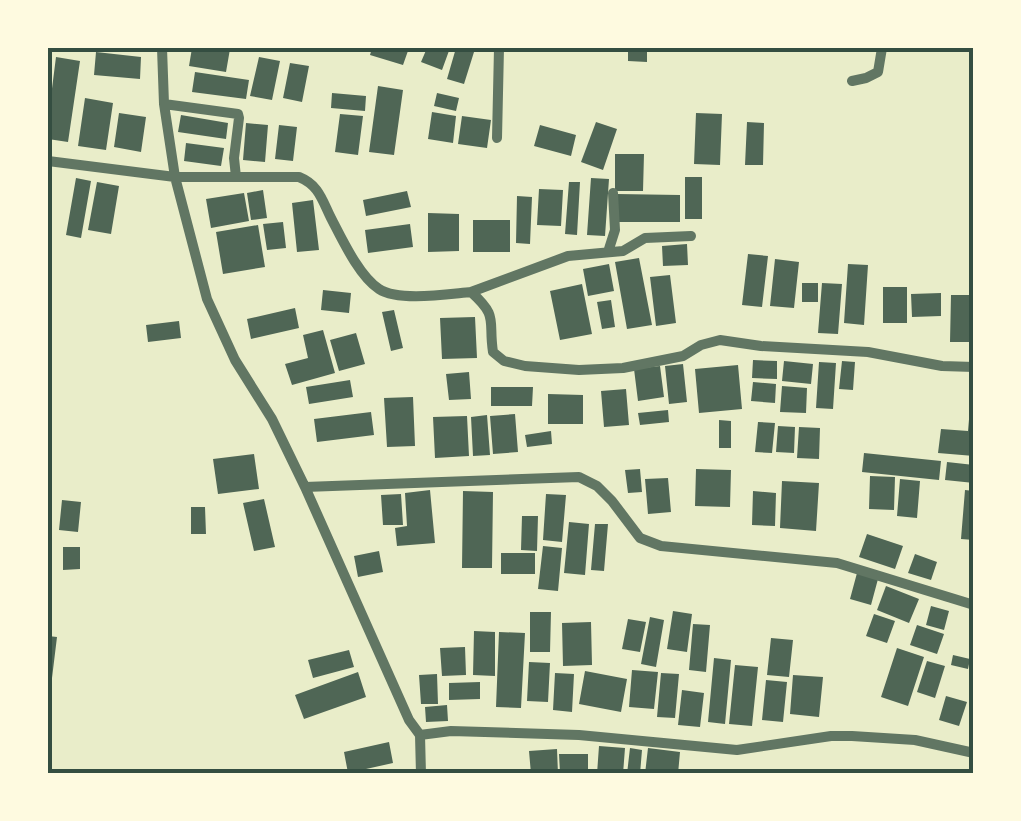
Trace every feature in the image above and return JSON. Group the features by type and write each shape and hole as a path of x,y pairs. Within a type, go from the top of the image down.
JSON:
{"street":[{"path":"162,48 164,104 175,177 218,327 272,420 409,720 420,735 421,774"},
{"path":"497,138 500,48"},
{"path":"852,81 878,72 882,48"},
{"path":"164,104 238,114 236,177"},
{"path":"48,161 175,177 299,177 322,196 357,265 380,290 394,294 471,292 568,256 623,251 646,238 691,236"},
{"path":"608,252 615,230 612,193"},
{"path":"471,292 492,315 494,352 504,361 526,366 623,368 682,356 720,340 868,352 942,366 974,367"},
{"path":"304,487 579,478 597,486 612,500 640,538 662,546 837,563 974,605"},
{"path":"420,735 579,734 737,750 852,736 914,740 974,753"}],"building":[{"path":"192,48 230,49 226,72 189,66"},
{"path":"372,48 409,48 403,65 370,55"},
{"path":"427,48 450,48 442,70 421,62"},
{"path":"456,48 474,52 464,84 447,79"},
{"path":"628,48 647,48 647,62 628,61"},
{"path":"96,52 141,57 140,79 94,75"},
{"path":"56,57 80,61 68,142 48,139"},
{"path":"259,57 280,61 272,100 250,96"},
{"path":"290,63 309,66 302,102 283,98"},
{"path":"195,72 249,80 246,99 192,92"},
{"path":"378,86 403,90 394,155 369,152"},
{"path":"332,93 366,96 365,111 331,108"},
{"path":"437,93 459,98 456,111 434,106"},
{"path":"85,98 113,103 106,150 78,146"},
{"path":"432,112 456,116 453,143 428,139"},
{"path":"119,113 146,117 141,152 114,147"},
{"path":"696,113 722,114 720,165 694,164"},
{"path":"340,114 363,116 358,155 335,152"},
{"path":"181,115 228,123 226,139 178,132"},
{"path":"462,116 491,120 487,148 458,144"},
{"path":"596,122 617,129 603,170 581,162"},
{"path":"747,122 764,123 763,165 745,165"},
{"path":"246,123 268,125 265,162 243,160"},
{"path":"279,125 297,127 293,161 275,159"},
{"path":"540,125 576,135 571,156 534,146"},
{"path":"186,143 224,148 221,166 184,161"},
{"path":"615,154 644,154 643,191 615,191"},
{"path":"685,177 702,177 702,219 685,219"},
{"path":"76,178 91,181 81,238 66,235"},
{"path":"591,178 609,179 605,236 587,235"},
{"path":"97,182 119,186 111,234 88,230"},
{"path":"569,182 580,182 577,235 565,234"},
{"path":"539,189 563,190 561,226 537,225"},
{"path":"263,190 267,218 251,220 247,193"},
{"path":"407,191 411,207 366,216 363,200"},
{"path":"244,193 249,221 211,228 206,199"},
{"path":"617,194 680,195 680,222 617,222"},
{"path":"517,196 532,197 530,244 516,243"},
{"path":"313,200 319,250 297,252 292,203"},
{"path":"428,213 459,214 459,251 428,252"},
{"path":"473,220 510,220 510,252 473,252"},
{"path":"283,222 286,248 267,250 263,224"},
{"path":"410,224 413,247 368,253 365,230"},
{"path":"258,225 265,267 223,274 216,232"},
{"path":"687,244 688,265 663,266 662,246"},
{"path":"748,254 768,256 762,307 742,305"},
{"path":"639,258 652,325 627,329 615,262"},
{"path":"775,259 799,262 794,308 770,306"},
{"path":"609,264 614,291 588,296 583,269"},
{"path":"848,264 868,265 864,325 844,323"},
{"path":"670,275 676,323 656,326 650,277"},
{"path":"802,283 818,283 818,302 802,302"},
{"path":"822,283 842,284 838,334 818,333"},
{"path":"582,284 592,334 560,340 550,291"},
{"path":"883,287 907,287 907,323 883,323"},
{"path":"323,290 351,293 349,313 321,310"},
{"path":"941,293 941,316 912,317 911,294"},
{"path":"951,295 974,295 974,342 950,342"},
{"path":"611,300 615,327 602,329 597,302"},
{"path":"295,308 299,328 251,339 247,319"},
{"path":"394,310 403,348 391,351 382,312"},
{"path":"475,317 477,358 442,359 440,318"},
{"path":"179,321 181,338 148,342 146,325"},
{"path":"323,330 335,373 292,385 285,364 308,358 303,335"},
{"path":"356,333 365,364 339,371 330,340"},
{"path":"753,360 777,361 777,379 752,378"},
{"path":"784,361 813,364 811,384 782,381"},
{"path":"842,361 855,362 853,390 839,389"},
{"path":"819,362 836,363 833,409 816,408"},
{"path":"683,364 687,402 669,404 665,366"},
{"path":"738,365 742,409 699,413 695,369"},
{"path":"660,366 664,397 638,401 634,369"},
{"path":"469,372 471,399 449,400 446,374"},
{"path":"350,380 353,397 309,404 306,387"},
{"path":"753,382 776,384 775,403 751,401"},
{"path":"782,386 807,388 806,413 780,412"},
{"path":"491,387 533,387 532,406 491,406"},
{"path":"626,389 629,425 604,427 601,391"},
{"path":"548,394 583,395 583,424 548,424"},
{"path":"971,396 974,456 938,453 941,429 968,431"},
{"path":"413,397 415,446 387,447 384,398"},
{"path":"668,410 669,422 640,425 638,413"},
{"path":"371,412 374,435 317,442 314,419"},
{"path":"515,414 518,452 493,454 490,416"},
{"path":"487,415 490,455 473,456 471,417"},
{"path":"467,416 469,456 435,458 433,417"},
{"path":"719,420 731,421 731,448 719,448"},
{"path":"758,422 775,423 772,453 755,452"},
{"path":"778,426 795,427 794,453 776,452"},
{"path":"799,427 820,428 819,459 797,458"},
{"path":"551,431 552,444 527,447 525,435"},
{"path":"864,453 941,461 939,480 862,472"},
{"path":"254,454 259,489 218,494 213,459"},
{"path":"947,462 974,465 974,483 945,480"},
{"path":"640,469 642,492 628,493 625,470"},
{"path":"696,469 731,470 730,507 695,506"},
{"path":"870,476 895,477 894,510 869,509"},
{"path":"668,478 671,512 648,514 645,479"},
{"path":"900,479 920,481 917,518 897,516"},
{"path":"782,481 819,483 816,531 780,528"},
{"path":"430,490 435,543 397,546 395,528 407,526 405,493"},
{"path":"965,490 974,491 974,540 961,539"},
{"path":"463,491 493,492 492,568 462,568"},
{"path":"753,491 776,493 775,526 752,525"},
{"path":"401,494 403,525 383,525 381,495"},
{"path":"546,494 566,495 562,542 543,540"},
{"path":"264,499 275,547 254,551 243,503"},
{"path":"62,500 81,502 78,532 59,530"},
{"path":"191,507 205,507 206,534 191,534"},
{"path":"522,516 538,516 537,551 521,550"},
{"path":"569,522 589,524 585,575 564,573"},
{"path":"595,524 608,524 604,571 591,570"},
{"path":"867,534 903,546 895,569 859,557"},
{"path":"543,546 562,548 558,591 538,589"},
{"path":"63,547 80,547 80,569 63,570"},
{"path":"379,551 383,572 358,577 354,556"},
{"path":"501,553 535,553 535,574 501,574"},
{"path":"915,554 937,562 931,580 908,573"},
{"path":"857,573 878,579 871,605 850,599"},
{"path":"886,586 919,599 909,623 877,610"},
{"path":"931,606 949,611 944,630 926,625"},
{"path":"673,611 692,614 687,652 667,649"},
{"path":"530,612 551,612 550,652 530,652"},
{"path":"874,614 895,621 887,643 866,636"},
{"path":"650,617 664,620 656,667 641,664"},
{"path":"628,619 646,622 640,652 622,649"},
{"path":"591,622 592,665 563,666 562,623"},
{"path":"693,624 710,625 706,672 689,670"},
{"path":"917,625 944,634 937,654 910,645"},
{"path":"474,631 495,632 495,676 473,675"},
{"path":"499,632 525,633 521,708 496,707"},
{"path":"48,636 57,637 52,678 48,678"},
{"path":"771,638 793,640 789,677 767,675"},
{"path":"465,647 466,675 442,676 440,648"},
{"path":"897,648 924,657 908,706 881,697"},
{"path":"349,650 354,667 313,678 308,660"},
{"path":"953,655 970,659 968,669 951,665"},
{"path":"714,658 731,660 725,724 708,722"},
{"path":"927,661 945,666 935,698 917,692"},
{"path":"529,662 550,663 548,702 527,701"},
{"path":"735,665 758,667 752,726 729,724"},
{"path":"632,670 658,672 654,709 629,707"},
{"path":"585,671 627,679 621,712 579,704"},
{"path":"358,672 366,697 304,719 295,695"},
{"path":"555,673 574,674 572,712 553,710"},
{"path":"661,673 679,674 675,718 657,717"},
{"path":"437,674 438,704 421,704 419,675"},
{"path":"793,675 823,677 819,717 790,714"},
{"path":"766,680 787,682 783,722 762,720"},
{"path":"480,682 480,699 449,700 449,683"},
{"path":"682,690 704,693 700,727 678,725"},
{"path":"946,696 967,702 959,726 939,720"},
{"path":"447,705 448,721 426,722 425,707"},
{"path":"389,742 393,763 348,773 344,752"},
{"path":"599,746 625,748 623,774 597,774"},
{"path":"630,748 642,750 640,774 627,774"},
{"path":"648,748 680,752 678,774 645,774"},
{"path":"557,749 558,774 531,774 529,751"},
{"path":"559,754 588,754 588,772 560,773"}]}
